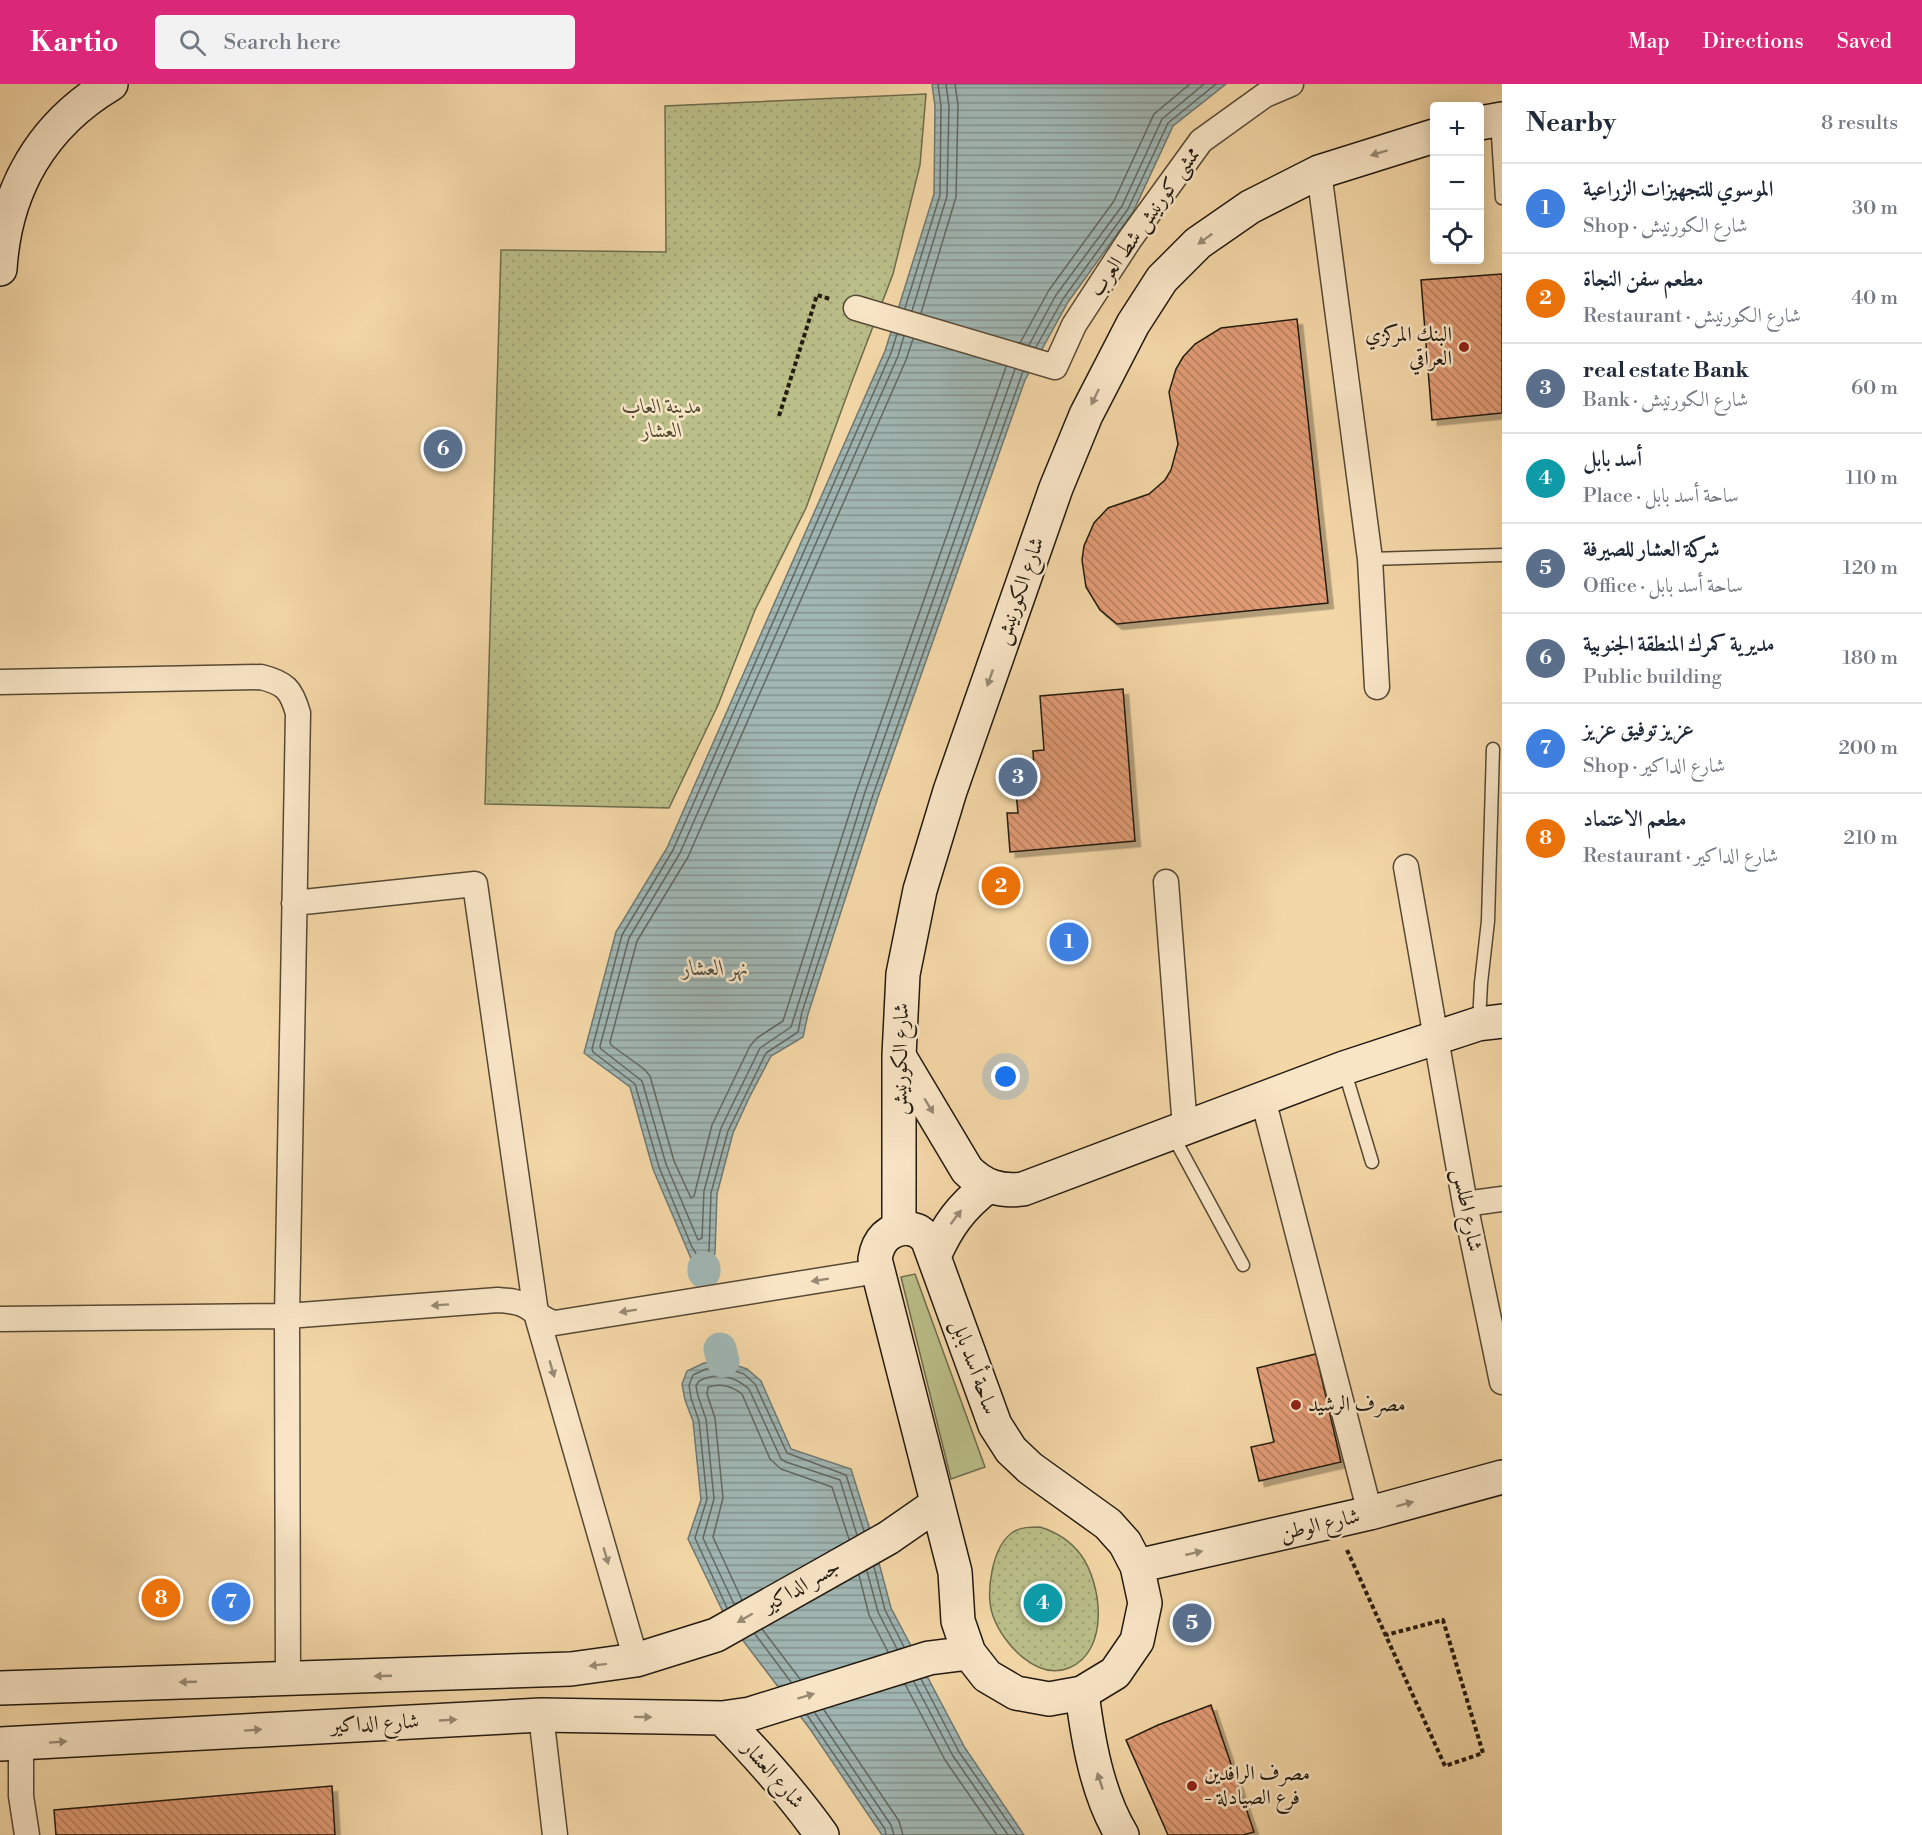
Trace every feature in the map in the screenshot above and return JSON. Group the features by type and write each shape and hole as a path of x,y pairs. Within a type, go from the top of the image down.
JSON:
{"main road":[{"path":"0,269 7,218 20,182 39,149 63,119 111,84"},
{"name":"شارع الكورنيش","path":"899,1229 899,1056 903,974 920,890 950,791 1056,488 1086,415 1133,324 1162,279 1198,243 1250,207 1319,172 1430,137"},
{"path":"899,1056 967,1170 988,1186 1001,1190 1023,1189 1344,1068 1490,1022"},
{"path":"934,1256 955,1216 988,1186"},
{"name":"ساحة أسد بابل","path":"908,1228 918,1231 927,1238 934,1256 995,1425 1011,1450 1030,1468 1108,1524 1125,1543 1137,1566 1145,1603 1137,1641 1115,1673 1082,1693 1049,1699 1016,1693 987,1676 969,1653 958,1621 954,1572 875,1259 877,1247 889,1233 908,1228"},
{"name":"شارع الوطن","path":"1137,1566 1335,1522 1502,1477"},
{"name":"جسر الداكير","path":"636,1660 716,1635 888,1538 937,1504"},
{"path":"736,1716 930,1658 969,1653"},
{"path":"0,1688 571,1669 636,1660"},
{"path":"1082,1693 1090,1748 1113,1820 1122,1835"},
{"name":"شارع الداكير","path":"10,1744 541,1715 736,1716"},
{"name":"شارع العشار","path":"736,1716 761,1758 822,1835"}],"street":[{"name":"ممشى كورنيش شط العرب","path":"856,308 1055,367 1074,325 1130,239 1201,141 1265,95 1292,84"},
{"path":"1319,172 1370,559 1377,687"},
{"path":"0,682 261,677 279,681 293,695 298,713 287,1316 288,1679"},
{"name":"شارع اطلس","path":"1407,867 1465,1204 1502,1382"},
{"path":"1166,882 1178,1131"},
{"path":"294,903 476,884 536,1313 636,1660"},
{"path":"1263,1099 1370,1513"},
{"path":"1465,1204 1502,1199"},
{"path":"0,1319 287,1316 498,1300 525,1305 541,1318 555,1323 878,1271"},
{"path":"541,1715 555,1835"},
{"path":"10,1744 27,1835"}],"lane":[{"path":"1493,121 1502,198"},
{"path":"1370,559 1502,555"},
{"path":"1490,1022 1481,983 1488,921 1493,749"},
{"path":"1344,1068 1372,1162"},
{"path":"1178,1131 1243,1265"}],"path":[{"path":"779,416 817,295 856,308"},
{"path":"1335,1522 1445,1766 1484,1753 1443,1620 1386,1635"}],"green space":[{"name":"مدينة العاب العشار","path":"926,94 920,165 893,274 806,508 755,610 718,705 669,808 485,804 501,250 666,252 665,106"},
{"path":"915,1274 985,1467 951,1479 901,1277"},
{"path":"1040,1527 1062,1537 1081,1555 1094,1582 1097,1599 1096,1632 1091,1647 1082,1659 1069,1668 1057,1671 1034,1665 1013,1648 998,1627 991,1606 990,1583 1000,1548 1016,1530"}],"water":[{"name":"نهر العشار","path":"932,84 1226,84 1173,126 1133,212 1068,302 1025,380 878,797 808,1014 803,1037 771,1056 749,1098 733,1133 717,1194 715,1253 710,1265 704,1268 697,1267 693,1263 653,1169 630,1087 584,1053 616,932 667,848 885,351 934,194 935,106"},
{"path":"723,1361 747,1369 761,1381 791,1449 851,1469 891,1608 965,1748 1024,1835 882,1835 810,1729 726,1618 688,1539 701,1500 693,1421 682,1384 687,1371 704,1363"}],"building":[{"name":"البنك المركزي العراقي","path":"1502,274 1502,413 1432,420 1421,280"},
{"path":"1297,319 1328,603 1117,624 1100,610 1086,587 1082,560 1084,546 1094,523 1108,508 1149,494 1165,480 1171,470 1178,444 1169,392 1176,369 1183,357 1195,344 1221,328"},
{"path":"1123,689 1135,841 1010,852 1007,813 1018,813 1016,792 1026,791 1024,770 1034,770 1033,751 1044,750 1040,696"},
{"name":"مصرف الرشيد","path":"1316,1354 1341,1462 1259,1481 1251,1447 1274,1442 1257,1368"},
{"name":"مصرف الرافدين - فرع الصيادلة","path":"1211,1705 1254,1832 1243,1835 1168,1835 1126,1740"},
{"path":"332,1786 335,1835 56,1835 54,1810"}],"waterway":[{"path":"720,1349 723,1361"}],"place":[{"name":"البنك المركزي العراقي","path":"1464,347"},
{"name":"مديرية كمرك المنطقة الجنوبية","path":"443,449"},
{"name":"real estate Bank","path":"1018,777"},
{"name":"مطعم سفن النجاة","path":"1001,886"},
{"name":"الموسوي للتجهيزات الزراعية","path":"1069,942"},
{"name":"مصرف الرشيد","path":"1296,1405"},
{"name":"مطعم الاعتماد","path":"161,1598"},
{"name":"عزيز توفيق عزيز","path":"231,1602"},
{"name":"أسد بابل","path":"1043,1603"},
{"name":"شركة العشار للصيرفة","path":"1192,1623"},
{"name":"مصرف الرافدين - فرع الصيادلة","path":"1192,1786"}]}
